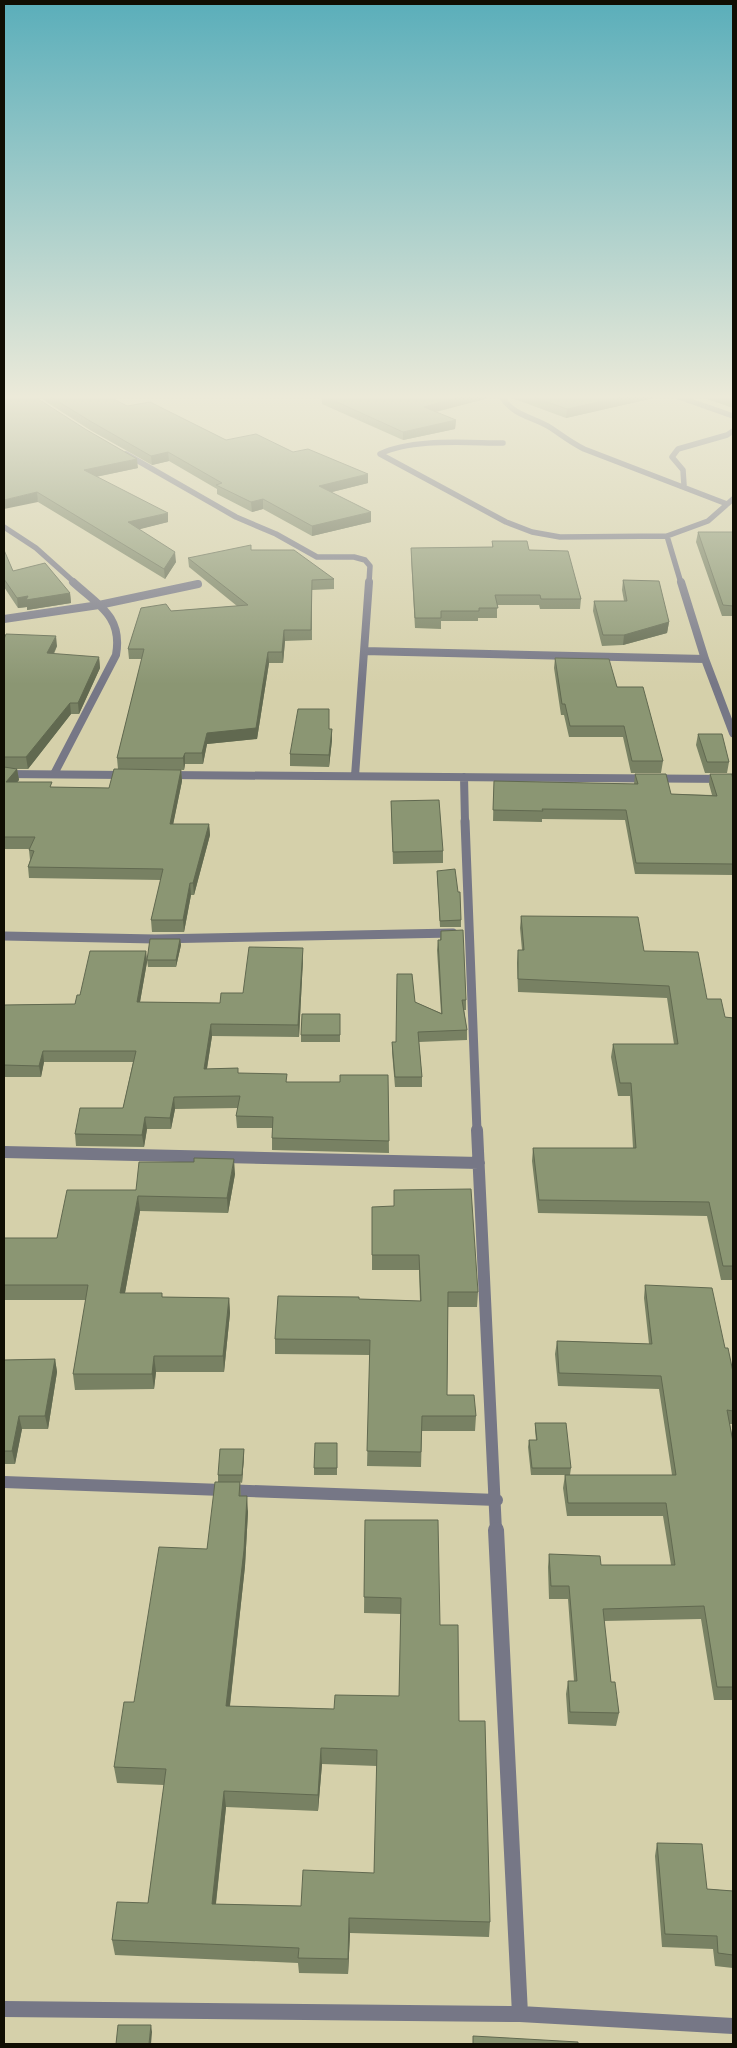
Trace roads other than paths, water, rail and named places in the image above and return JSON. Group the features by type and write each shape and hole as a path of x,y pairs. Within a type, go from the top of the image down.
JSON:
{"street":[{"path":"193,493 236,517 276,534 318,557 354,557 365,560 370,566 355,776"},
{"path":"451,493 506,522 532,532 560,537 667,536 708,521 733,499"},
{"path":"701,493 727,504"},
{"path":"4,528 22,537 99,605 114,622 118,640 116,655 54,774"},
{"path":"667,536 704,660 733,733"},
{"path":"4,619 99,605 198,584"},
{"path":"364,651 704,660"},
{"path":"4,774 132,775"},
{"path":"161,775 733,779"},
{"path":"464,778 479,1163 520,2014"},
{"path":"4,936 155,940 469,933"},
{"path":"4,1152 479,1163"},
{"path":"4,1482 496,1500"},
{"path":"4,2009 520,2014 733,2026"}]}
